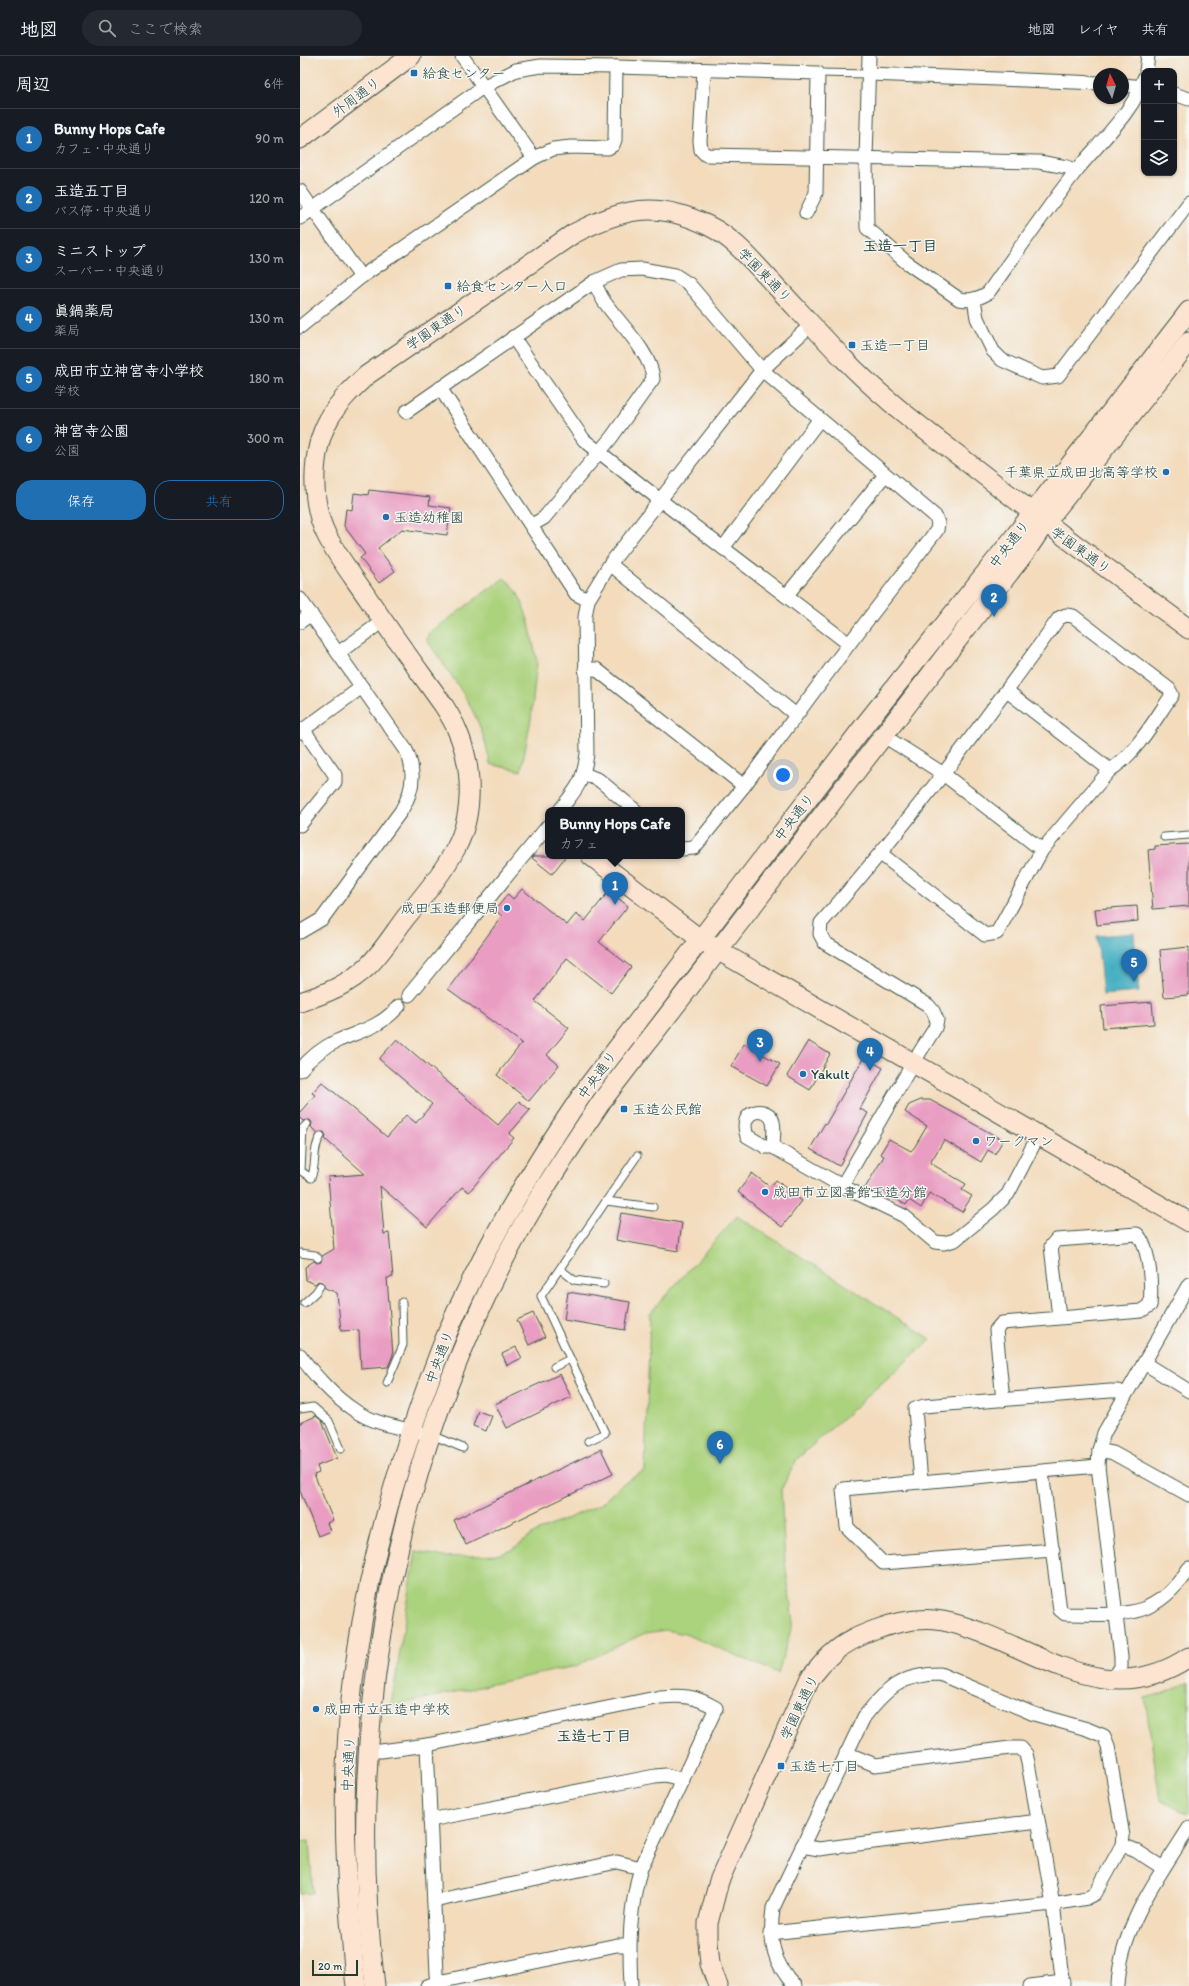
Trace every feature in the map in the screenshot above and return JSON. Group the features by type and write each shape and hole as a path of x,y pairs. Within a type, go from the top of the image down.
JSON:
{"street":[{"name":"外周通り","path":"300,139 411,56"},
{"path":"462,56 534,158"},
{"path":"868,56 869,74 866,159 867,228 906,262 959,299 974,300 988,293 1076,171 1119,120 1141,86"},
{"path":"1146,68 1148,56"},
{"path":"300,218 483,87 516,70 541,66 818,74 816,193 806,213"},
{"path":"300,327 361,277 534,158 553,149 571,147 608,148 613,145 615,140 616,67"},
{"path":"704,70 700,141 701,150 706,155 1039,162 1067,167 1076,171"},
{"path":"869,74 1093,83"},
{"path":"1129,84 1141,83"},
{"path":"1177,95 1189,99"},
{"path":"300,191 361,277"},
{"path":"974,300 977,318 993,351 1002,360 1042,378 1058,376 1189,203"},
{"name":"学園東通り","path":"300,1002 333,990 351,980 369,965 443,868 456,848 462,833 469,790 468,770 457,730 444,706 383,621 327,535 316,497 316,474 319,445 329,418 352,389 390,357 573,234 619,213 656,210 687,216 711,227 734,242 886,399 1039,518 1189,630"},
{"path":"406,412 594,282 621,270 642,269 675,275 689,284 762,370 884,475 935,516 938,523 937,530 849,644 744,786 694,848 685,849"},
{"path":"532,525 544,518 600,451 653,379 652,369 647,359 604,302 594,282"},
{"name":"中央通り","path":"356,1986 346,1863 346,1767 354,1687 374,1562 399,1468 438,1356 464,1295 514,1200 545,1149 586,1089 700,939 875,729 1039,518 1189,311"},
{"path":"562,807 580,784 584,774 587,754 585,617 588,600 610,564 762,370 812,324"},
{"path":"513,337 584,440 849,644"},
{"name":"中央通り","path":"1039,518 1189,342"},
{"path":"440,388 532,525 576,594 588,600"},
{"path":"723,548 819,420"},
{"path":"786,596 884,475"},
{"path":"610,564 796,715"},
{"path":"300,599 305,618 338,653 406,750 412,767 411,792 401,811 322,919 300,932"},
{"path":"842,1186 912,1063 935,1028 937,1020 933,1011 924,1002 825,943 820,934 821,923 881,854 942,773 1007,691 1059,618 1066,615 1073,616 1169,689 1172,695 1122,763 1110,770 1042,850 997,933 985,935 881,854"},
{"path":"338,653 383,621"},
{"path":"585,669 596,669 744,786"},
{"path":"300,825 335,782 335,775 302,731 362,687"},
{"path":"1007,691 1110,770"},
{"path":"875,729 942,773 1042,850"},
{"name":"中央通り","path":"375,1986 367,1883 365,1803 368,1750 383,1627 394,1568 413,1490 455,1364 482,1302 558,1165 604,1098 719,951 875,729"},
{"path":"584,774 599,780 631,807"},
{"path":"409,996 545,830"},
{"path":"595,859 700,939 719,951 1189,1222"},
{"path":"300,1070 308,1060 322,1050 337,1041 368,1030 390,1016 399,1006"},
{"path":"773,1147 842,1186 904,1216 935,1242 956,1240 993,1209 1008,1194 1038,1136"},
{"path":"1059,1318 1051,1246 1056,1240 1130,1233 1137,1234 1145,1246 1151,1293 1150,1305"},
{"path":"1112,1680 1121,1667 1098,1466 1099,1450 1104,1433 1169,1318 1188,1288"},
{"path":"1150,1305 1169,1318"},
{"path":"1003,1400 996,1330 1002,1323 1141,1311 1150,1305"},
{"path":"300,1354 331,1390 354,1410 373,1420 431,1434"},
{"path":"1144,1362 1189,1391"},
{"path":"921,1482 916,1410 924,1406 1118,1390 1126,1394"},
{"path":"1099,1450 1113,1453 1189,1495"},
{"path":"1053,1550 883,1563 847,1527 843,1489 1098,1466"},
{"path":"1042,1472 1060,1610 1065,1614 1115,1615 1138,1612 1155,1604 1173,1589 1189,1568"},
{"name":"学園東通り","path":"718,1986 710,1964 708,1923 719,1881 810,1678 832,1653 852,1638 894,1623 920,1620 942,1621 966,1627 1068,1670 1092,1677 1112,1680 1148,1676 1170,1668 1189,1657"},
{"path":"770,1932 1053,1904 1087,1898 1095,1894 1122,1845 1123,1836 1108,1746 1104,1736 1087,1729 1034,1714 940,1674 925,1674 907,1678 893,1686 879,1698 864,1717 773,1908 770,1932 775,1957 782,1971 795,1986"},
{"path":"368,1750 382,1751 427,1745 660,1697 682,1695 700,1699 716,1708 641,1868 637,1880 629,1945 631,1986"},
{"path":"427,1745 434,1901 435,1985 617,1945 629,1945"},
{"path":"846,1754 876,1765 1010,1748 1021,1748 1026,1754 1053,1904 1063,1984 1030,1986"},
{"path":"430,1820 655,1776 666,1775 683,1780"},
{"path":"802,1846 819,1849 1038,1820"},
{"path":"1118,1986 1121,1961 1133,1924 1163,1868 1189,1828"},
{"path":"1122,1845 1135,1850 1163,1868"},
{"path":"434,1901 617,1862 641,1868"}],"lane":[{"path":"818,74 869,74"},
{"path":"1164,837 1189,836"},
{"path":"307,1124 303,1128 302,1171 311,1178 316,1161 316,1144 321,1136"},
{"path":"588,1441 605,1433 541,1296 637,1156"},
{"path":"606,1201 653,1207"},
{"path":"300,1253 315,1254 318,1258"},
{"path":"560,1269 574,1280 604,1284"},
{"path":"304,1303 320,1286"},
{"path":"387,1383 403,1345 402,1302"},
{"path":"554,1366 570,1359"},
{"path":"300,1409 313,1407 329,1421 341,1449"},
{"path":"431,1434 463,1448"}],"green space":[{"path":"504,578 515,588 522,602 529,623 537,662 531,719 521,771 490,764 481,729 474,713 457,684 427,640 428,634"},
{"path":"737,1216 931,1339 797,1459 781,1490 785,1561 793,1623 778,1673 685,1634 666,1630 645,1633 576,1666 391,1706 416,1551 444,1557 497,1555 512,1550 536,1532 601,1504 621,1485 645,1470 650,1313"},
{"path":"1189,1682 1188,1814 1160,1800 1145,1698 1167,1692"},
{"path":"309,1841 313,1893 300,1894 300,1842"}],"water":[{"path":"1134,933 1139,992 1103,995 1097,936"}],"building":[{"path":"369,490 430,497 429,505 451,508 447,535 402,529 378,548 395,571 379,583 360,558 365,554 344,526 346,509 352,510 354,493 368,495"},
{"path":"1189,844 1189,906 1153,909 1148,850 1155,849 1155,846"},
{"path":"534,856 545,856 545,859 564,859 552,874 532,858"},
{"path":"522,889 567,925 576,914 585,921 609,891 628,906 599,942 631,967 611,993 567,958 535,1001 569,1028 547,1055 559,1065 529,1101 497,1075 522,1043 448,989 502,916 495,910 508,894 513,899"},
{"path":"1137,906 1138,921 1097,925 1095,909"},
{"path":"1189,947 1189,995 1164,997 1160,950"},
{"path":"1152,1002 1154,1024 1103,1028 1101,1006"},
{"path":"397,1039 498,1125 519,1101 530,1110 509,1134 514,1138 469,1192 462,1187 427,1227 380,1186 384,1234 389,1233 393,1277 387,1278 393,1355 388,1367 361,1369 359,1330 341,1331 337,1293 325,1288 322,1282 318,1281 315,1284 306,1280 305,1267 314,1261 317,1263 321,1262 322,1256 334,1249 328,1177 365,1174 325,1139 326,1136 324,1132 317,1133 311,1127 312,1123 310,1120 303,1121 300,1118 300,1112 315,1095 312,1093 322,1082 387,1137 406,1115 416,1123 432,1104 379,1059"},
{"path":"808,1041 830,1054 810,1090 787,1076"},
{"path":"744,1044 780,1064 767,1086 731,1066"},
{"path":"864,1057 883,1068 860,1109 868,1113 839,1166 810,1149"},
{"path":"921,1100 930,1100 1003,1140 995,1154 988,1150 981,1162 944,1140 930,1163 966,1184 962,1190 972,1196 962,1212 929,1193 921,1208 909,1200 906,1205 883,1191 880,1196 865,1188 884,1156 880,1154 889,1139 911,1151 914,1148 927,1126 905,1112 909,1105"},
{"path":"752,1173 770,1187 776,1180 802,1201 782,1227 738,1192"},
{"path":"621,1213 682,1223 678,1251 616,1240"},
{"path":"568,1292 630,1302 625,1330 564,1320"},
{"path":"533,1313 545,1337 529,1345 517,1320"},
{"path":"516,1347 522,1358 507,1365 502,1354"},
{"path":"560,1374 571,1397 507,1428 495,1404"},
{"path":"478,1411 492,1416 486,1431 473,1426"},
{"path":"316,1416 322,1421 337,1458 317,1466 319,1472 314,1474 333,1520 327,1523 330,1531 318,1536 300,1491 300,1423"},
{"path":"601,1449 613,1474 466,1545 454,1520"}],"place":[{"name":"給食センター","path":"414,73"},
{"name":"給食センター入口","path":"448,286"},
{"name":"玉造一丁目","path":"852,345"},
{"name":"千葉県立成田北高等学校","path":"1166,472"},
{"name":"玉造幼稚園","path":"386,517"},
{"name":"玉造五丁目","path":"994,617"},
{"name":"Bunny Hops Cafe","path":"615,905"},
{"name":"成田玉造郵便局","path":"507,908"},
{"name":"成田市立神宮寺小学校","path":"1134,982"},
{"name":"ミニストップ","path":"760,1062"},
{"name":"眞鍋薬局","path":"870,1071"},
{"name":"Yakult","path":"803,1074"},
{"name":"玉造公民館","path":"624,1109"},
{"name":"ワークマン","path":"976,1141"},
{"name":"成田市立図書館玉造分館","path":"765,1192"},
{"name":"神宮寺公園","path":"720,1464"},
{"name":"成田市立玉造中学校","path":"316,1709"},
{"name":"玉造七丁目","path":"781,1766"}],"district":[{"name":"玉造一丁目","path":"900,246"},
{"name":"玉造七丁目","path":"594,1736"}]}
